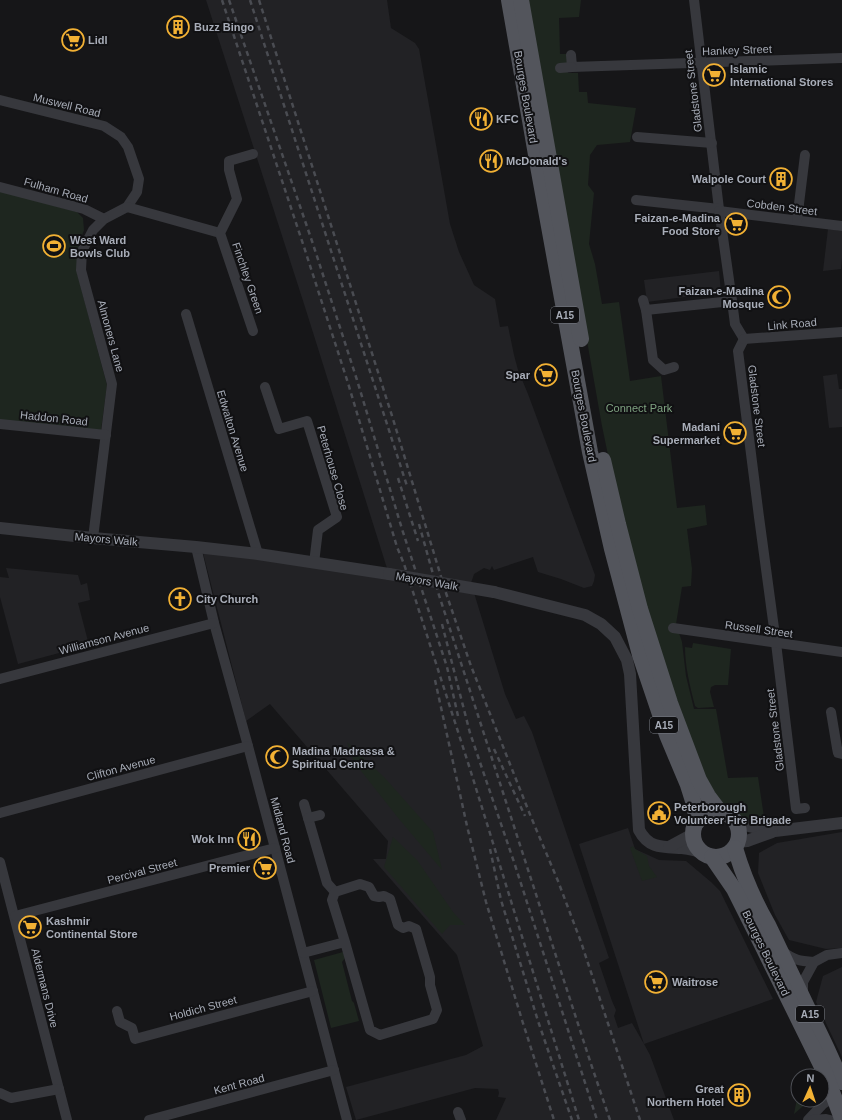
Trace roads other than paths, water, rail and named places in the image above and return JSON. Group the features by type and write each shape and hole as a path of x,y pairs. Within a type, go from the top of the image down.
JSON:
{"main road":[{"name":"Bourges Boulevard","path":"509,0 590,452 612,549 640,655 667,734 694,804 695,828"},
{"name":"Bourges Boulevard","path":"521,0 601,450 618,524 640,609 670,703 699,780 708,796 720,812"},
{"path":"695,828 702,817 707,813 720,812"},
{"name":"A15","path":"720,812 732,818 736,823 739,835 736,845"},
{"name":"A15","path":"695,828 694,841 697,847 706,854"},
{"name":"Bourges Boulevard","path":"736,845 742,870 751,891 842,1082"},
{"path":"706,854 718,857 724,856 736,845"},
{"name":"Bourges Boulevard","path":"706,854 734,889 838,1099 842,1120"}],"street":[{"name":"Gladstone Street","path":"694,0 719,210 735,324 744,340 738,351 796,810 805,808"},
{"path":"572,55 572,68"},
{"name":"Hankey Street","path":"560,68 842,58"},
{"name":"Muswell Road","path":"0,100 104,126 121,137 128,147 139,179 137,192 127,207"},
{"path":"638,137 712,143"},
{"name":"Finchley Green","path":"253,154 229,161 229,170 237,199 220,232 253,331"},
{"path":"797,220 805,155"},
{"name":"Fulham Road","path":"0,187 84,209 104,218"},
{"name":"Cobden Street","path":"636,200 842,226"},
{"path":"104,218 127,207"},
{"name":"Finchley Green","path":"127,207 220,232"},
{"name":"Almoners Lane","path":"93,538 112,384 81,270 82,251 93,230 104,218"},
{"path":"674,367 664,370 653,360 644,305 732,301"},
{"name":"Edwalton Avenue","path":"186,314 258,554"},
{"name":"Link Road","path":"744,340 842,332"},
{"name":"Peterhouse Close","path":"264,387 278,429 306,421 337,517 318,530 314,563"},
{"name":"Haddon Road","path":"0,424 106,435"},
{"name":"Mayors Walk","path":"0,528 258,554 494,592 585,615 601,624 616,637 627,660 630,674 638,830 642,837 654,846 666,848 685,848 706,854"},
{"name":"Midland Road","path":"196,547 214,623 347,1120"},
{"name":"Williamson Avenue","path":"0,679 214,623"},
{"name":"Russell Street","path":"673,628 684,634 776,643 842,652"},
{"path":"831,712 838,753 842,754"},
{"name":"Clifton Avenue","path":"0,813 248,746"},
{"path":"304,804 328,883 335,892"},
{"path":"308,818 320,815"},
{"path":"736,823 774,831 842,824"},
{"path":"666,848 695,828"},
{"path":"736,845 774,831"},
{"name":"Percival Street","path":"15,916 275,848"},
{"name":"Aldermans Drive","path":"0,862 68,1120"},
{"path":"360,884 369,887 374,896 379,898 384,896 390,899 398,925 403,928 409,926 416,929 430,977 430,985 437,1010 433,1019 380,1035 370,1030 332,900 335,892 360,884"},
{"path":"303,953 345,942"},
{"path":"777,947 798,960 814,962"},
{"path":"803,999 803,982 814,962 827,955 842,953"},
{"name":"Holdich Street","path":"117,1010 120,1022 132,1028 135,1039 313,991"},
{"name":"Kent Road","path":"149,1120 334,1070"},
{"path":"0,1093 11,1098 59,1089"},
{"path":"808,1120 823,1104 838,1099"},
{"path":"812,1120 830,1120"}],"railway":[{"path":"222,0 348,383 397,547 404,564 470,769 579,1120"},
{"path":"229,0 313,244 357,380 402,529 447,667 458,716"},
{"path":"250,0 407,486"},
{"path":"259,0 393,419 446,593 471,666 558,881 581,942 640,1120"},
{"path":"398,478 418,541"},
{"path":"419,524 438,592 610,1120"},
{"path":"442,624 470,733 515,865 597,1120"},
{"path":"435,680 467,826 486,902 554,1120"},
{"path":"494,749 525,816"},
{"path":"490,849 501,900 538,1021 572,1120"}],"place":[{"name":"Buzz Bingo","path":"178,27"},
{"name":"Lidl","path":"73,40"},
{"name":"Islamic International Stores","path":"714,75"},
{"name":"KFC","path":"481,119"},
{"name":"McDonald's","path":"491,161"},
{"name":"Walpole Court","path":"781,179"},
{"name":"Faizan-e-Madina Food Store","path":"736,224"},
{"name":"West Ward Bowls Club","path":"54,246"},
{"name":"Faizan-e-Madina Mosque","path":"779,297"},
{"name":"Spar","path":"546,375"},
{"name":"Madani Supermarket","path":"735,433"},
{"name":"City Church","path":"180,599"},
{"name":"Madina Madrassa & Spiritual Centre","path":"277,757"},
{"name":"Peterborough Volunteer Fire Brigade","path":"659,813"},
{"name":"Wok Inn","path":"249,839"},
{"name":"Premier","path":"265,868"},
{"name":"Kashmir Continental Store","path":"30,927"},
{"name":"Waitrose","path":"656,982"},
{"name":"Great Northern Hotel","path":"739,1095"}],"park label":[{"name":"Connect Park","path":"639,408"}]}
